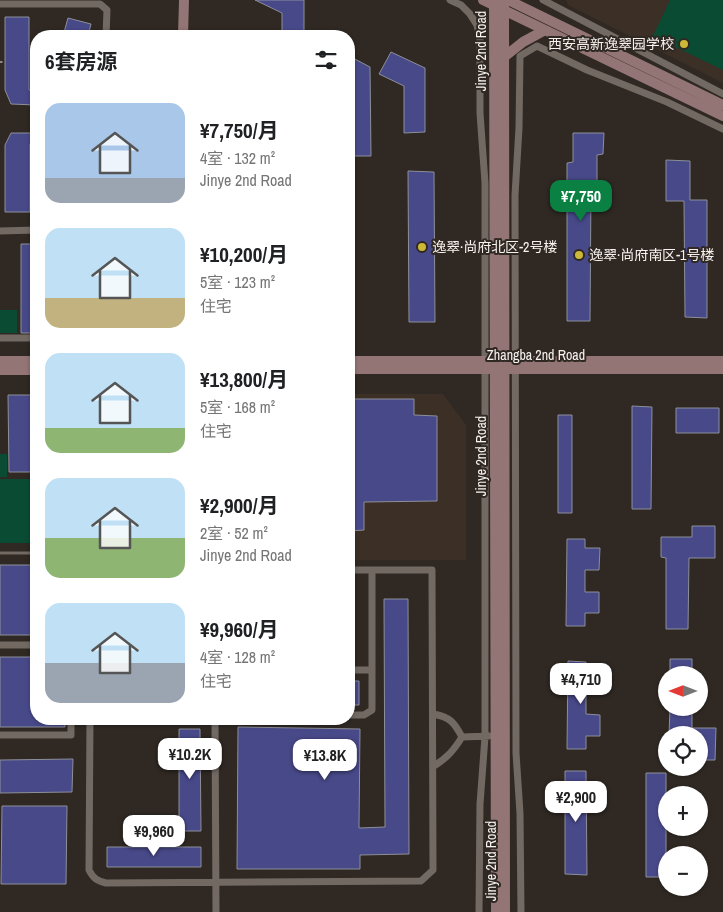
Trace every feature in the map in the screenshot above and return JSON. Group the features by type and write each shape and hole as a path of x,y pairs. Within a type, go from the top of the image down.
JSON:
{"main road":[{"path":"183,30 184,0"},
{"path":"483,0 501,3 723,105"},
{"path":"501,3 545,30 723,116"},
{"name":"Jinye 2nd Road","path":"494,365 504,57 501,3"},
{"name":"Jinye 2nd Road","path":"496,912 494,365 501,3"},
{"path":"504,57 523,42 545,30"},
{"path":"0,361 30,361"},
{"name":"Zhangba 2nd Road","path":"355,361 515,365 723,361"},
{"name":"Zhangba 2nd Road","path":"355,369 494,365"},
{"name":"Zhangba 2nd Road","path":"515,365 723,369"},
{"path":"0,370 30,370"},
{"name":"Jinye 2nd Road","path":"495,736 505,912"}],"street":[{"name":"Jinye 2nd Road","path":"450,0 461,5 477,25 494,365"},
{"path":"543,0 723,94"},
{"path":"0,4 100,4 107,10 106,30"},
{"path":"521,912 520,813 516,753 515,365 515,195 519,128 520,56 537,46 587,70 667,102 723,129"},
{"path":"0,230 30,230"},
{"path":"0,338 30,338"},
{"path":"90,725 89,870 94,878 106,883 420,880 433,870 432,570 355,570"},
{"path":"355,715 364,714 372,710 372,570"},
{"path":"0,645 30,645"},
{"path":"355,670 372,670"},
{"path":"433,714 454,722 462,737"},
{"path":"0,735 71,735 71,725"},
{"path":"214,725 216,912"},
{"name":"Jinye 2nd Road","path":"479,912 480,804 495,736"},
{"path":"462,737 495,736"},
{"path":"434,766 444,760 454,750 462,737"}],"lane":[{"path":"0,553 30,552"}],"path":[{"path":"0,62 5,62"}],"shaded area":[{"name":"西安高新逸翠园学校","path":"566,0 723,0 723,83 568,5"},
{"path":"355,394 443,394 466,425 466,560 355,560"}],"green space":[{"path":"670,0 723,0 723,70 653,36"},
{"path":"0,310 17,310 17,333 0,333"},
{"path":"0,454 7,454 7,477 0,477"},
{"path":"0,479 30,479 30,543 0,543"}],"building":[{"path":"255,0 304,0 304,30 282,30 282,13"},
{"path":"5,17 29,17 30,105 11,104 5,90"},
{"path":"68,18 91,24 90,30 65,30"},
{"path":"391,52 425,68 425,132 404,133 404,86 379,74"},
{"path":"355,59 370,67 371,156 355,156"},
{"path":"11,133 30,133 30,212 5,212 5,145"},
{"name":"逸翠·尚府南区-1号楼","path":"573,133 604,133 603,154 597,155 597,189 591,189 590,321 567,321 567,163 573,162"},
{"path":"666,160 690,161 690,200 707,200 707,318 685,317 684,201 666,201"},
{"name":"逸翠·尚府北区-2号楼","path":"408,171 434,172 435,322 409,322"},
{"path":"21,244 30,244 30,333 21,333"},
{"path":"8,395 30,395 30,472 9,472"},
{"path":"355,399 414,399 414,415 437,416 437,501 364,502 364,530 355,531"},
{"path":"632,406 652,407 651,509 632,509"},
{"path":"676,408 719,408 719,433 676,433"},
{"path":"558,415 572,415 572,513 558,513"},
{"path":"692,526 715,526 715,558 689,558 688,629 666,629 666,558 661,557 661,537 692,537"},
{"path":"567,539 585,539 585,548 600,548 599,570 585,570 585,592 599,592 599,613 585,613 585,626 566,626"},
{"path":"0,565 30,565 30,635 0,635"},
{"path":"384,599 408,599 409,854 360,855 360,869 237,869 238,727 360,729 359,828 385,827"},
{"path":"0,657 30,657 30,725 65,725 65,727 0,727"},
{"path":"670,659 692,659 692,666 670,666"},
{"path":"568,661 586,662 586,670 600,671 600,693 586,693 586,714 600,715 600,736 586,736 586,749 567,749"},
{"path":"355,681 359,681 359,705 355,705"},
{"path":"670,716 692,716 692,726 669,726"},
{"path":"708,728 716,728 715,760 708,760"},
{"path":"179,729 200,729 201,831 179,831"},
{"path":"73,759 72,792 0,793 0,760"},
{"path":"565,771 586,771 587,875 565,874"},
{"path":"646,773 658,773 658,776 666,776 666,786 658,786 658,836 666,836 666,846 658,846 658,877 646,877"},
{"path":"2,806 67,806 66,884 1,884"},
{"path":"107,847 201,847 201,867 107,867"}],"place":[{"name":"西安高新逸翠园学校","path":"684,44"},
{"name":"逸翠·尚府北区-2号楼","path":"422,247"},
{"name":"逸翠·尚府南区-1号楼","path":"579,255"}]}
